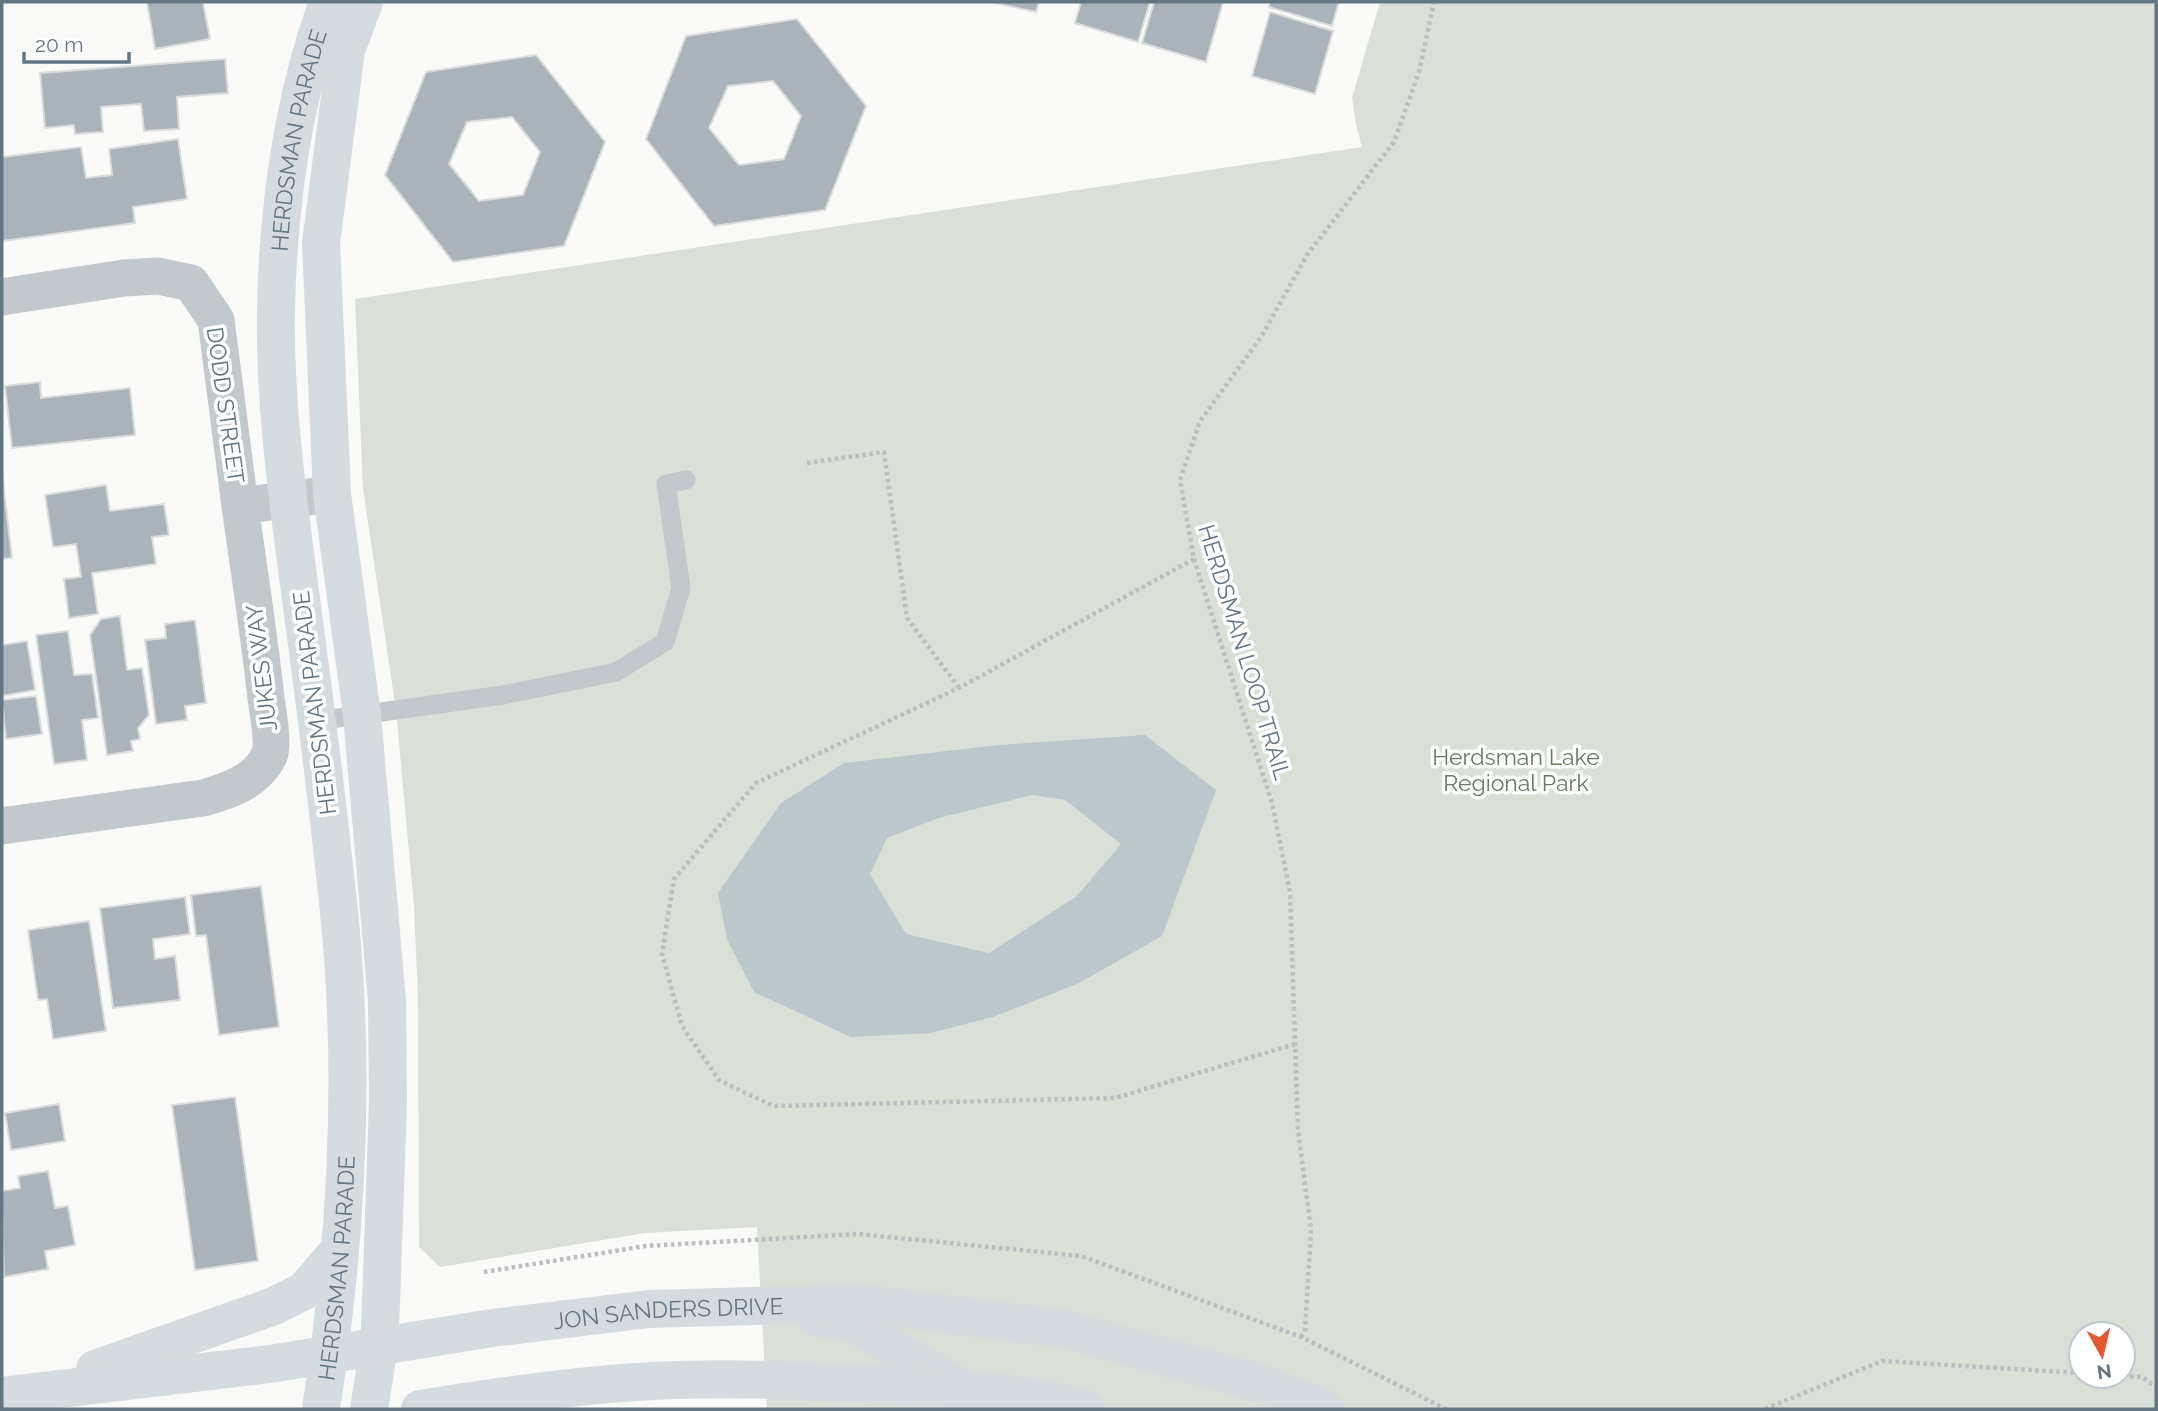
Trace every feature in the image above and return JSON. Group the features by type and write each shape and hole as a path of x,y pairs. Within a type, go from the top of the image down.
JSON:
{"main road":[{"name":"HERDSMAN PARADE","path":"321,1409 330,1354 340,1249 348,1101 345,1006 339,915 289,499 278,373 276,311 280,242 293,138 313,42 328,2"},
{"name":"HERDSMAN PARADE","path":"364,2 346,50 321,243 332,494 362,715 387,1002 388,1101 379,1346 369,1409"},
{"path":"15,1394 274,1306 304,1291 340,1249"},
{"name":"JON SANDERS DRIVE","path":"15,1394 270,1364 492,1328 649,1309 856,1303 1064,1329 1269,1386 1325,1409"},
{"path":"761,1306 856,1325 964,1390"},
{"path":"420,1409 502,1396 653,1381 791,1382 964,1390 1047,1398 1086,1409"}],"street":[{"name":"DODD STREET","path":"2,297 158,276 191,283 216,320 240,506 332,494"},
{"name":"JUKES WAY","path":"2,827 203,798 233,789 256,774 270,755 266,693 240,506"}],"lane":[{"path":"317,721 503,695 616,672 665,642 681,588 666,484 686,481"}],"path":[{"name":"HERDSMAN LOOP TRAIL","path":"1301,1337 1305,1332 1311,1230 1298,1130 1290,892 1272,803 1194,559 1180,480 1200,421 1261,337 1307,255 1394,142 1419,72 1434,2"},
{"path":"807,463 884,452 907,618 958,688"},
{"path":"1194,559 958,688 756,783 674,879 662,954 682,1026 719,1080 773,1106 1115,1098 1295,1044"},
{"path":"484,1272 646,1246 858,1234 1081,1256 1301,1337 1446,1409"},
{"path":"1765,1409 1882,1361 2067,1372"},
{"path":"2137,1377 2142,1377 2156,1387"}],"green space":[{"name":"Herdsman Lake Regional Park","path":"1380,2 2156,2 2156,1409 767,1409 757,1227 645,1233 440,1267 419,1247 418,998 414,906 396,710 363,489 355,299 1362,147 1352,98"}],"shaded area":[{"path":"1145,735 1216,790 1162,936 1079,983 993,1017 930,1033 851,1037 754,992 727,939 718,893 781,803 844,763 998,745","holes":["1032,795 1065,800 1121,844 1077,896 989,953 906,934 870,874 887,838 938,818"]}],"building":[{"path":"147,2 203,2 210,39 155,49"},
{"path":"990,2 1039,2 1036,12"},
{"path":"1081,2 1150,2 1138,42 1075,23"},
{"path":"1154,2 1223,2 1206,62 1142,43"},
{"path":"1270,2 1339,2 1332,26 1269,7"},
{"path":"1270,12 1333,31 1315,94 1252,76"},
{"path":"797,19 866,106 825,210 714,226 646,139 686,36","holes":["773,81 801,116 784,159 739,165 709,128 728,86"]},
{"path":"536,55 605,142 564,246 453,262 385,175 426,72","holes":["512,117 540,152 523,195 479,201 449,164 467,122"]},
{"path":"225,59 228,93 177,97 179,129 144,131 141,104 101,107 103,132 75,134 74,125 45,128 40,73"},
{"path":"178,139 187,199 133,207 135,223 2,241 2,157 81,147 86,178 112,175 109,149"},
{"path":"40,382 41,398 130,388 135,435 12,448 5,386"},
{"path":"2,473 12,558 2,559"},
{"path":"106,485 110,511 164,504 169,535 152,537 156,564 92,573 98,614 69,618 64,579 81,577 76,544 53,547 45,495"},
{"path":"120,616 127,670 142,668 149,715 138,728 140,739 131,741 133,751 107,755 90,635 101,619"},
{"path":"195,620 206,703 185,706 187,720 156,724 145,640 166,638 165,624"},
{"path":"68,631 74,675 92,674 98,718 82,720 87,760 54,764 36,635"},
{"path":"27,641 35,690 2,696 2,645"},
{"path":"36,696 42,734 6,739 2,700"},
{"path":"261,886 279,1027 219,1035 206,935 196,936 191,895"},
{"path":"185,897 190,934 153,939 155,959 175,956 180,1000 113,1008 100,908"},
{"path":"89,921 106,1031 53,1039 47,999 38,1000 28,930"},
{"path":"235,1097 258,1261 195,1270 172,1105"},
{"path":"59,1104 65,1141 11,1150 5,1113"},
{"path":"48,1171 55,1208 68,1206 75,1245 45,1251 48,1269 4,1277 2,1191 20,1188 18,1176"}]}
